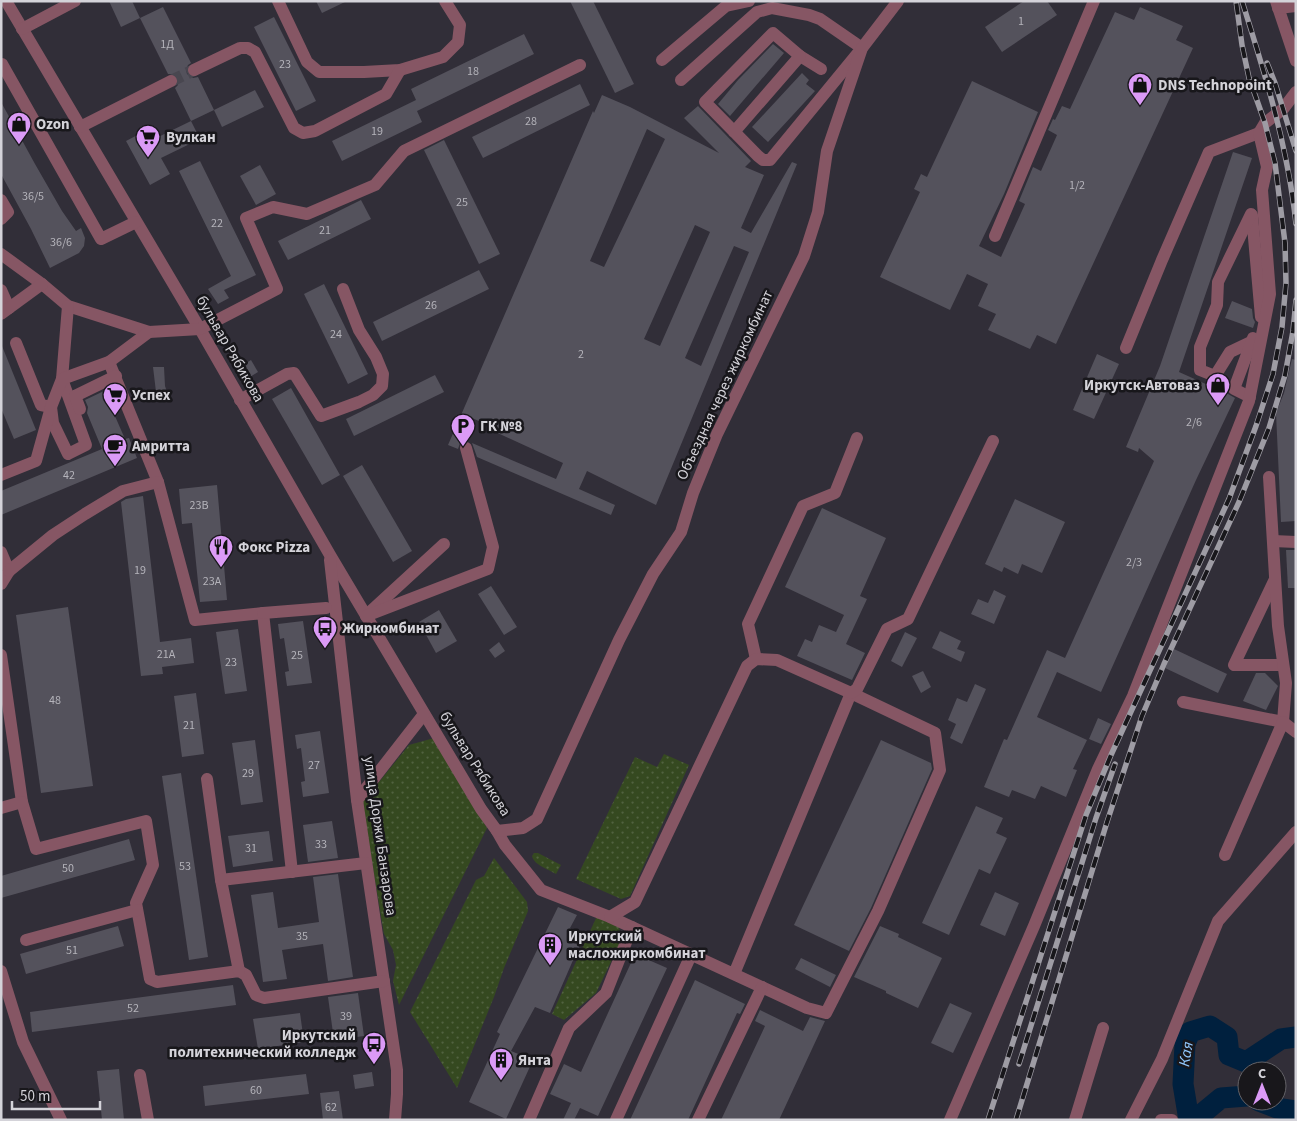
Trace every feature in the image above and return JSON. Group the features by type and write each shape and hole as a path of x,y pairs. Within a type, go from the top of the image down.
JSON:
{"street":[{"name":"бульвар Рябикова","path":"6,1 480,809 497,830 505,845 541,890 610,917 807,1008 826,1013 878,910 940,770 935,733 852,694"},
{"path":"22,29 75,1"},
{"path":"278,1 307,62 319,72 400,70 443,57 458,42 460,26 445,1"},
{"path":"662,60 726,6 749,1"},
{"path":"766,1 784,10"},
{"name":"Объездная через жиркомбинат","path":"497,830 524,828 537,819 619,640 653,574 681,532 694,493 718,434 804,256 818,212 827,151 862,48 898,1"},
{"path":"995,236 1094,1"},
{"path":"1296,6 1277,5 1296,61"},
{"path":"681,80 757,12 772,8 820,19 862,48 770,160 763,160 758,156 705,102 773,33 800,56 821,69"},
{"path":"194,70 240,48 248,48 255,52 294,128 304,133 315,131 386,94 400,70"},
{"path":"734,132 800,56"},
{"path":"1,254 68,306 149,332 200,329 277,289 246,218 273,207 307,214 375,185 404,151 580,64"},
{"path":"1,65 101,239 136,222"},
{"path":"80,127 172,81"},
{"path":"1126,348 1209,152 1259,133 1266,123 1283,109 1296,92"},
{"path":"1251,342 1230,352 1214,376 1200,370 1200,347 1217,305 1218,282 1262,190 1267,167 1259,133"},
{"path":"950,1120 1034,926 1098,769 1133,696 1250,397 1270,294 1262,190"},
{"path":"1,200 8,212 1,219"},
{"path":"1250,397 1234,389 1261,315 1252,214"},
{"path":"1,290 5,311 42,284"},
{"path":"240,400 288,374 294,374 321,416 359,402 373,395 382,386 383,374 376,357 359,330 342,289"},
{"path":"1,475 36,461 51,407 62,379 68,306"},
{"path":"62,379 110,362 149,332"},
{"path":"16,342 41,404 51,407"},
{"path":"110,362 158,482 195,620 263,612 326,608"},
{"path":"1220,368 1238,377"},
{"path":"92,441 75,396 116,376"},
{"path":"51,407 53,423 68,454 86,445 62,379"},
{"path":"756,659 748,624 803,506 834,492 857,438"},
{"path":"734,974 852,694 857,689 887,629 908,619 993,442"},
{"path":"366,616 488,569 494,547 466,448"},
{"path":"1225,855 1282,722 1286,683 1278,626 1269,477"},
{"path":"1,584 9,571 53,534 123,491 158,482"},
{"path":"1273,541 1296,542"},
{"path":"366,616 444,544"},
{"path":"1,552 9,571"},
{"name":"улица Доржи Банзарова","path":"330,556 357,800 397,1070 395,1120"},
{"path":"1275,579 1234,665 1283,665"},
{"path":"263,612 292,872"},
{"path":"1,656 22,802 36,849 146,821 153,865 136,903 150,979 157,982 239,971 246,975 256,995 264,998 384,982"},
{"path":"610,917 635,902 747,666 756,659 777,660 852,694"},
{"path":"1183,702 1282,722 1296,732"},
{"name":"бульвар Рябикова","path":"357,800 424,714"},
{"path":"207,779 221,880 239,971"},
{"path":"1,808 22,802"},
{"path":"1131,1120 1162,1058 1218,922 1296,832"},
{"path":"221,880 366,863"},
{"path":"26,940 137,910"},
{"path":"529,1120 569,1028 606,993 632,927"},
{"path":"616,1120 691,954"},
{"path":"1,971 25,1048 61,1120"},
{"path":"698,1120 762,987"},
{"path":"1075,1120 1103,1028"},
{"path":"140,1074 148,1120"},
{"path":"1161,1120 1172,1120"}],"green space":[{"path":"434,738 487,828 399,1005 393,981 396,965 393,950 384,934 362,803 409,745"},
{"path":"664,754 689,765 630,896 621,899 576,879 635,757 657,767"},
{"path":"534,853 538,853 561,865 556,874 535,862 532,856"},
{"path":"494,858 527,902 528,911 457,1088 410,1012 476,880 484,876"},
{"path":"597,916 619,926 621,941 596,993 564,1020 552,1014"}],"building":[{"path":"109,1 132,1 140,18 121,27"},
{"path":"316,1 347,1 322,13"},
{"path":"570,1 593,1 634,84 615,93"},
{"path":"1024,1 1047,1 1057,15 1002,52 985,27"},
{"path":"163,7 191,63 186,69 187,74 193,78 198,77 214,110 191,121 175,88 178,85 178,78 175,74 168,74 140,18"},
{"path":"1140,7 1183,26 1176,40 1193,48 1056,344 1037,335 1030,349 988,330 996,314 978,306 988,284 967,274 950,310 880,277 920,192 914,189 921,174 927,177 972,81 1038,112 1004,194 979,246 1001,257 1025,204 1019,201 1033,167 1041,171 1057,135 1048,130 1053,119 1055,120 1062,106 1070,109 1115,12 1134,20"},
{"path":"274,17 316,101 296,111 254,27"},
{"path":"524,34 534,54 417,111 422,122 342,161 332,141 416,100 411,89"},
{"path":"773,44 784,53 730,116 718,104"},
{"path":"802,73 809,80 806,84 815,91 768,142 752,127"},
{"path":"580,84 590,105 483,158 472,137"},
{"path":"255,90 264,107 222,127 214,110"},
{"path":"602,95 630,107 719,153 684,118 698,106 751,161 745,167 764,175 741,228 751,233 792,162 797,164 656,505 587,471 579,489 615,505 611,515 477,457 472,443 556,479 563,463 489,429 490,426 472,418 464,439 466,440 460,443 458,449 448,445 593,111 594,113","holes":["647,129 665,139 604,267 590,261","695,225 710,232 660,346 644,339","734,246 749,252 701,366 685,358"]},
{"path":"1,102 62,211 76,231 81,228 85,238 84,246 79,253 50,268 1,174"},
{"path":"191,121 200,139 161,158 170,174 150,185 126,141 147,130 152,140"},
{"path":"444,140 500,254 479,264 424,150"},
{"path":"1233,152 1252,158 1179,372 1235,398 1101,692 1057,672 1037,717 1087,740 1073,769 1077,770 1066,797 1041,786 1035,799 1012,790 1009,797 984,787 1004,739 1007,740 1047,650 1065,658 1154,461 1139,448 1138,452 1126,447 1160,366"},
{"path":"200,161 256,275 224,290 229,298 218,304 208,289 231,276 179,171"},
{"path":"260,165 276,194 256,205 240,176"},
{"path":"361,200 371,219 288,260 278,241"},
{"path":"479,270 489,289 382,341 373,322"},
{"path":"324,284 368,374 348,384 304,294"},
{"path":"1232,301 1252,309 1255,322 1253,328 1225,318"},
{"path":"2,346 36,430 14,439 1,408"},
{"path":"1097,354 1119,364 1094,419 1073,410"},
{"path":"1292,359 1296,360 1296,521 1281,522 1276,413 1284,393"},
{"path":"251,360 258,372 245,380 238,368"},
{"path":"153,367 164,367 167,392 156,392"},
{"path":"435,375 444,392 354,436 346,419"},
{"path":"291,388 340,475 322,485 272,399"},
{"path":"104,391 125,439 129,438 137,458 1,515 1,491 102,449 87,413 88,407 85,400"},
{"path":"362,465 412,551 393,562 343,476"},
{"path":"217,485 227,600 200,602 192,523 182,524 179,489"},
{"path":"143,496 160,642 191,638 194,663 162,667 163,674 141,676 121,502 126,499"},
{"path":"1015,499 1065,522 1042,573 1022,564 1018,574 1004,567 1002,572 985,564"},
{"path":"822,508 886,538 860,596 867,599 846,644 865,653 852,680 797,656 805,639 812,642 819,625 836,632 844,615 785,587"},
{"path":"1286,550 1296,550 1296,588 1288,588"},
{"path":"491,586 517,627 504,635 478,594"},
{"path":"994,590 1006,596 994,624 971,614 978,599 988,603"},
{"path":"68,607 93,786 41,793 16,615"},
{"path":"439,610 457,641 436,653 419,622"},
{"path":"303,621 312,683 287,686 285,672 289,671 284,638 280,639 278,624"},
{"path":"238,629 247,691 225,694 216,632"},
{"path":"940,631 961,641 957,649 965,652 961,662 932,648"},
{"path":"905,632 917,638 902,667 891,661"},
{"path":"499,642 505,651 495,658 489,650"},
{"path":"1174,649 1227,674 1218,693 1165,668"},
{"path":"923,671 931,687 921,693 912,676"},
{"path":"1256,673 1265,673 1278,686 1266,710 1243,701"},
{"path":"975,684 986,689 962,744 950,738 956,724 948,720 957,698 967,702"},
{"path":"196,693 204,754 182,757 174,696"},
{"path":"1098,718 1111,724 1101,744 1089,739"},
{"path":"320,731 329,793 303,797 301,782 305,781 301,748 297,749 295,735"},
{"path":"255,740 263,802 241,805 232,743"},
{"path":"881,740 931,763 932,769 871,908 849,951 794,925"},
{"path":"181,773 208,957 189,960 162,776"},
{"path":"976,806 1003,818 996,833 1007,838 990,874 979,869 949,935 922,923"},
{"path":"332,821 338,858 308,862 303,825"},
{"path":"269,831 273,861 233,867 228,836"},
{"path":"129,839 135,860 1,898 1,876"},
{"path":"338,874 353,977 328,981 323,944 282,950 287,979 263,982 251,895 273,892 278,928 319,922 313,877"},
{"path":"995,892 1019,903 1005,936 980,925"},
{"path":"558,907 577,915 570,928 584,935 550,1013 535,1007 511,1051 533,1060 506,1119 469,1102 500,1034 497,1032"},
{"path":"118,926 124,946 26,974 20,954"},
{"path":"880,926 899,934 898,937 942,958 918,1008 854,977"},
{"path":"635,954 667,968 598,1116 580,1108 574,1120 563,1120 571,1103 550,1094 564,1064 581,1072"},
{"path":"801,958 836,975 830,987 795,969"},
{"path":"695,980 745,1004 740,1014 737,1013 688,1120 630,1120"},
{"path":"233,985 236,1005 32,1032 30,1012"},
{"path":"358,993 364,1036 334,1040 328,997"},
{"path":"950,1003 972,1013 953,1053 931,1043"},
{"path":"760,1010 803,1031 810,1017 825,1021 779,1120 721,1120 765,1026 755,1021"},
{"path":"300,1013 304,1042 258,1049 253,1019"},
{"path":"119,1069 124,1120 102,1120 97,1071"},
{"path":"372,1072 374,1086 355,1089 353,1075"},
{"path":"306,1074 309,1094 205,1106 203,1086"},
{"path":"339,1091 343,1120 323,1120 320,1093"}],"waterway":[{"name":"Кая","path":"1237,1097 1221,1098 1198,1117 1188,1114 1183,1084 1185,1044 1190,1032 1210,1026 1227,1037 1229,1055 1244,1061"},
{"name":"Кая","path":"1248,1061 1281,1039 1296,1037"},
{"name":"Кая","path":"1287,1110 1296,1111"}],"tunnel":[{"path":"171,81 194,70"}],"railway":[{"path":"988,1120 1086,815 1111,755 1229,499 1273,374 1282,327 1286,283 1285,243 1275,163 1265,123 1249,78 1236,1"},
{"path":"1242,1 1267,83 1281,139 1296,224"},
{"path":"1267,63 1296,151"},
{"path":"1016,1120 1107,822 1142,716 1239,502 1269,428 1285,375 1293,331 1296,300"},
{"path":"1019,1064 1096,818 1115,764"}],"place":[{"name":"DNS Technopoint","path":"1140,106"},
{"name":"Ozon","path":"19,145"},
{"name":"Вулкан","path":"148,158"},
{"name":"Иркутск-Автоваз","path":"1218,406"},
{"name":"Успех","path":"115,416"},
{"name":"ГК №8","path":"463,447"},
{"name":"Амритта","path":"115,467"},
{"name":"Фокс Pizza","path":"221,568"},
{"name":"Жиркомбинат","path":"325,649"},
{"name":"Иркутский масложиркомбинат","path":"550,966"},
{"name":"Иркутский политехнический колледж","path":"374,1065"},
{"name":"Янта","path":"501,1081"}]}
